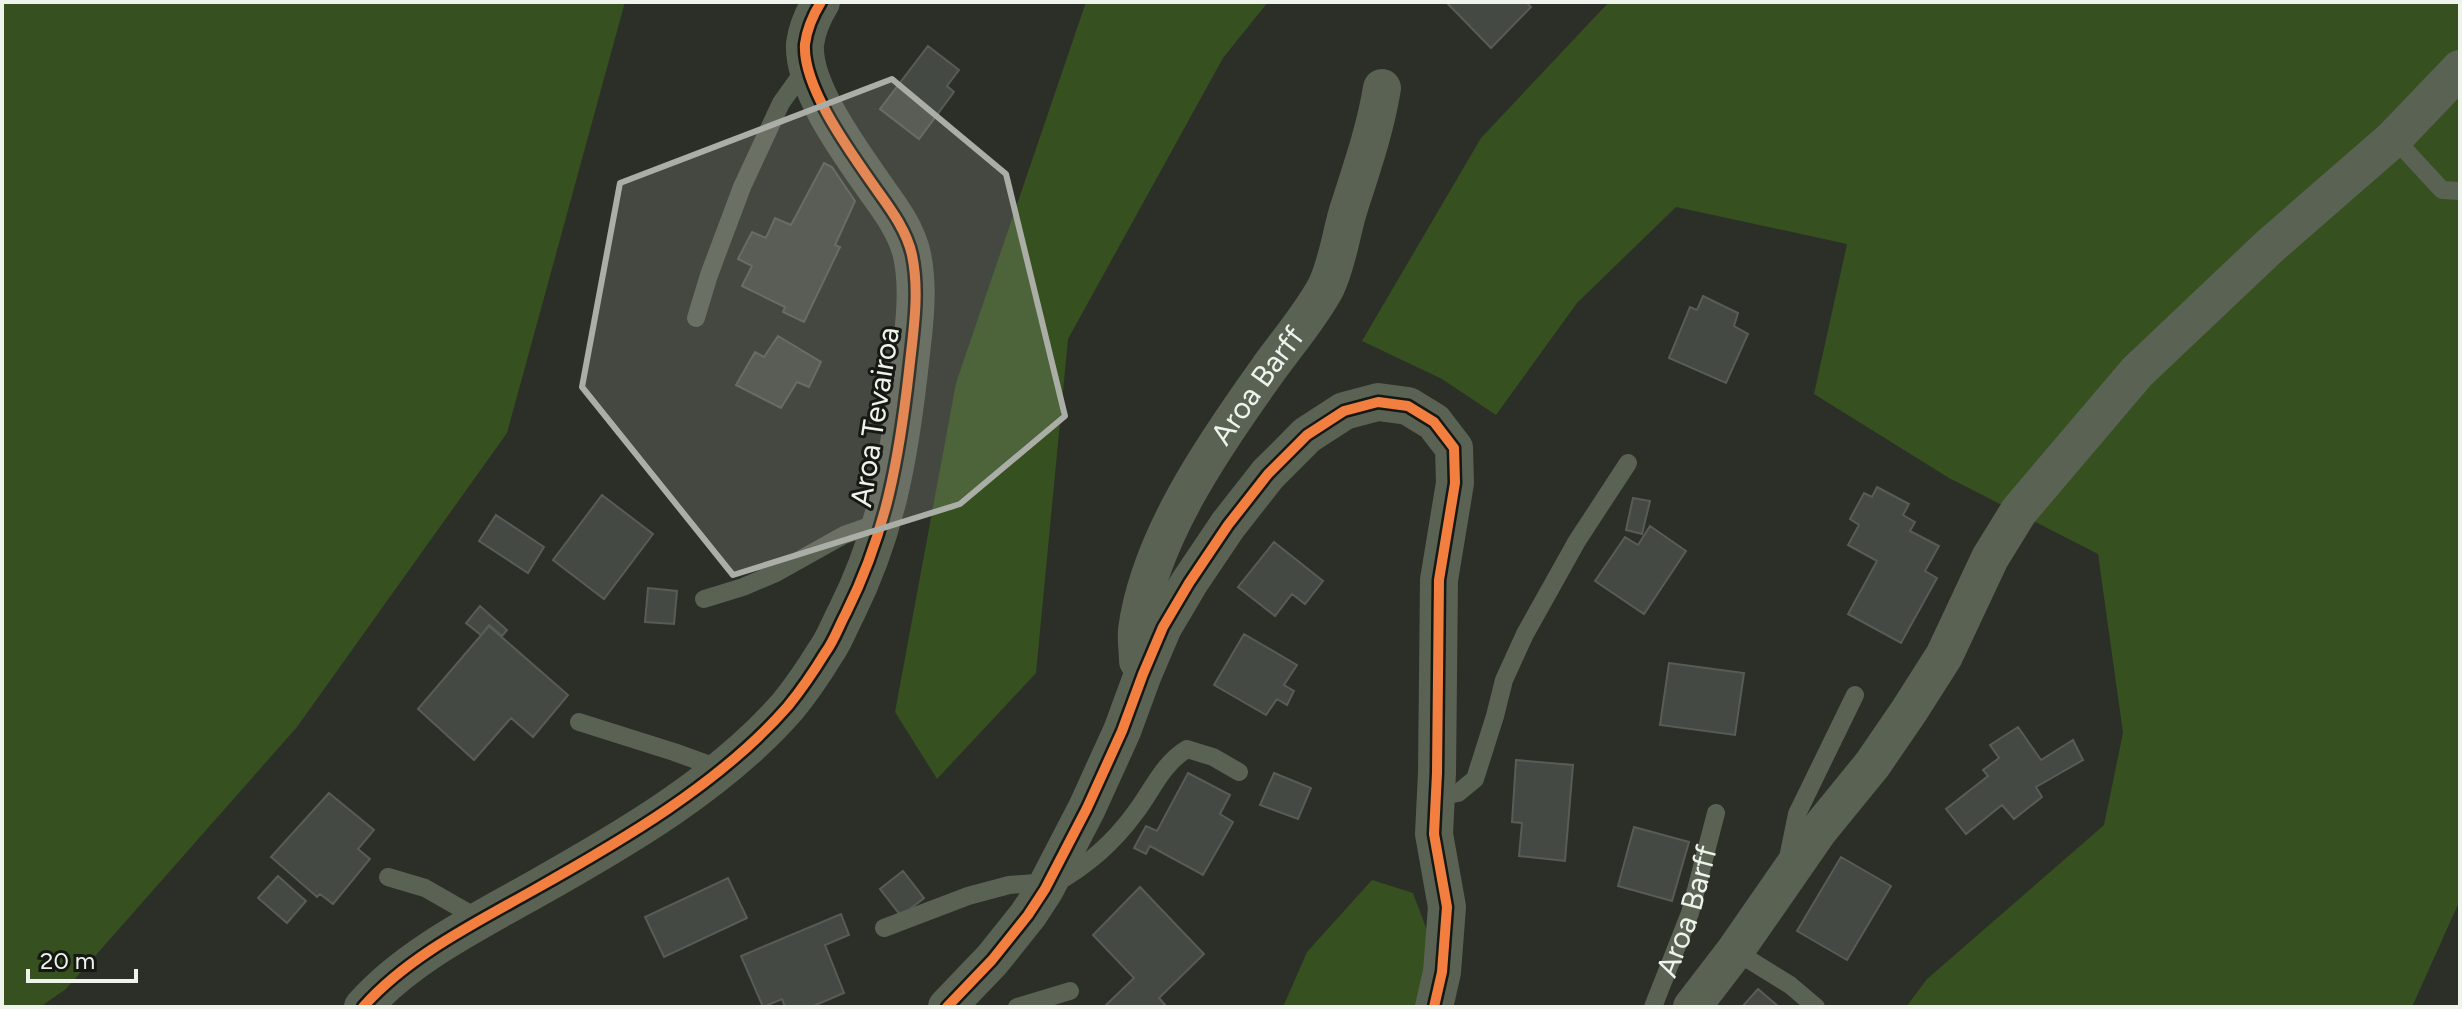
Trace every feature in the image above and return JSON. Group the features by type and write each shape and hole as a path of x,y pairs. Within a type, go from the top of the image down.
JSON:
{"street":[{"name":"Aroa Tevairoa","path":"363,1007 397,973 693,792 740,754 788,705 827,651 862,581 884,521 900,443 916,299 912,253 897,219 837,130 814,87 807,66 805,45 811,19 821,2"},
{"name":"Aroa Barff","path":"1692,1007 1819,830 1872,765 1916,700 1944,656 1990,558 2019,511 2137,372 2270,246 2394,138 2460,69"},
{"name":"Aroa Barff","path":"1139,684 1137,633 1145,591 1165,539 1192,486 1229,425 1325,289 1339,255 1347,215 1376,127 1382,88"},
{"path":"947,1007 992,960 1028,915 1046,885 1087,808 1122,731 1163,627 1228,525 1268,474 1307,435 1344,411 1378,402 1408,406 1434,422 1454,448 1455,483 1439,580 1435,815 1447,907 1442,972 1434,1007"}],"lane":[{"path":"696,318 742,187 781,103 807,66"},
{"path":"2394,138 2442,190 2460,191"},
{"path":"1435,815 1475,779 1504,680 1525,634 1577,541 1628,463"},
{"name":"Aroa Tevairoa","path":"704,599 776,573 844,535 884,521"},
{"path":"1789,872 1788,852 1797,814 1855,695"},
{"path":"579,722 721,769"},
{"path":"884,928 981,893 1009,885 1046,885 1080,870 1134,815 1172,758 1187,749 1213,757 1239,772"},
{"name":"Aroa Barff","path":"1653,1007 1690,913 1716,813"},
{"path":"388,877 425,888 481,920"},
{"name":"Aroa Barff","path":"1735,951 1790,985 1816,1007"},
{"path":"1017,1007 1070,991"}],"highlighted area":[{"path":"892,79 1006,174 1065,416 960,504 733,575 582,387 620,183"}],"green space":[{"path":"2,2 625,2 507,433 297,727 66,989 40,1007 2,1007"},
{"path":"1086,2 1268,2 1223,58 1068,339 1036,673 937,779 895,712 956,383"},
{"path":"1609,2 2460,2 2460,900 2412,1007 1906,1007 1927,979 2104,825 2123,733 2098,554 1949,478 1814,394 1847,244 1676,207 1577,303 1496,415 1442,379 1362,341 1481,138"},
{"path":"1372,880 1413,893 1435,952 1421,1007 1283,1007 1307,952"}],"building":[{"path":"1446,2 1526,2 1531,7 1491,48"},
{"path":"928,46 959,70 947,86 954,92 919,139 880,109"},
{"path":"824,163 832,167 855,201 835,245 840,247 804,322 783,312 785,307 742,286 752,266 738,259 752,232 766,238 775,218 791,225"},
{"path":"1703,296 1738,313 1734,326 1748,334 1726,383 1669,358 1690,307 1697,310"},
{"path":"778,336 821,362 809,387 797,382 781,408 736,385 755,352 764,357"},
{"path":"1877,487 1909,504 1903,515 1915,522 1910,531 1939,546 1925,571 1937,578 1901,643 1848,614 1877,561 1848,545 1859,525 1850,519 1864,493 1872,497"},
{"path":"602,495 653,534 604,599 553,560"},
{"path":"1633,498 1650,501 1642,534 1626,530"},
{"path":"496,515 544,547 528,573 479,541"},
{"path":"1650,526 1686,551 1644,614 1595,581 1625,537 1638,545"},
{"path":"1274,542 1323,581 1305,604 1292,594 1275,616 1238,587"},
{"path":"648,588 677,591 674,624 645,622"},
{"path":"480,606 507,630 502,636 489,625 481,635 466,623"},
{"path":"489,626 568,695 533,737 511,718 474,760 418,709"},
{"path":"1244,634 1297,665 1284,685 1294,691 1287,705 1277,699 1266,715 1214,685"},
{"path":"1669,663 1744,673 1735,735 1660,725"},
{"path":"2018,727 2041,760 2073,740 2083,760 2036,787 2042,797 2014,819 2002,805 1966,834 1946,809 1988,776 1983,770 1999,758 1990,745"},
{"path":"1516,760 1573,765 1565,861 1519,856 1522,823 1512,822"},
{"path":"1188,773 1230,795 1220,814 1233,822 1203,875 1150,846 1146,854 1134,848 1146,826 1157,831"},
{"path":"1274,773 1311,788 1298,819 1260,805"},
{"path":"329,793 374,830 358,849 370,859 333,904 320,894 317,897 271,857"},
{"path":"1634,827 1689,842 1672,901 1618,886"},
{"path":"1841,857 1891,886 1847,960 1797,931"},
{"path":"903,871 924,898 901,916 880,889"},
{"path":"278,876 306,901 287,923 258,898"},
{"path":"728,878 747,918 664,957 645,917"},
{"path":"1140,887 1204,954 1159,998 1167,1007 1108,1007 1106,1005 1134,978 1093,935"},
{"path":"841,914 849,935 825,945 844,993 811,1007 785,1007 782,999 763,1007 741,956"},
{"path":"1758,989 1779,1007 1742,1007"}],"cycle path":[{"path":"363,1007 421,957 634,831 732,761 803,687 831,644 860,583 881,524 895,465 915,313 914,269 903,230 832,122 812,81 805,44 821,2"},
{"path":"947,1007 992,960 1045,889 1122,731 1163,627 1228,525 1268,474 1307,435 1344,411 1378,402 1408,406 1434,422 1454,448 1455,483 1439,580 1434,834 1447,907 1442,972 1434,1007"}]}
